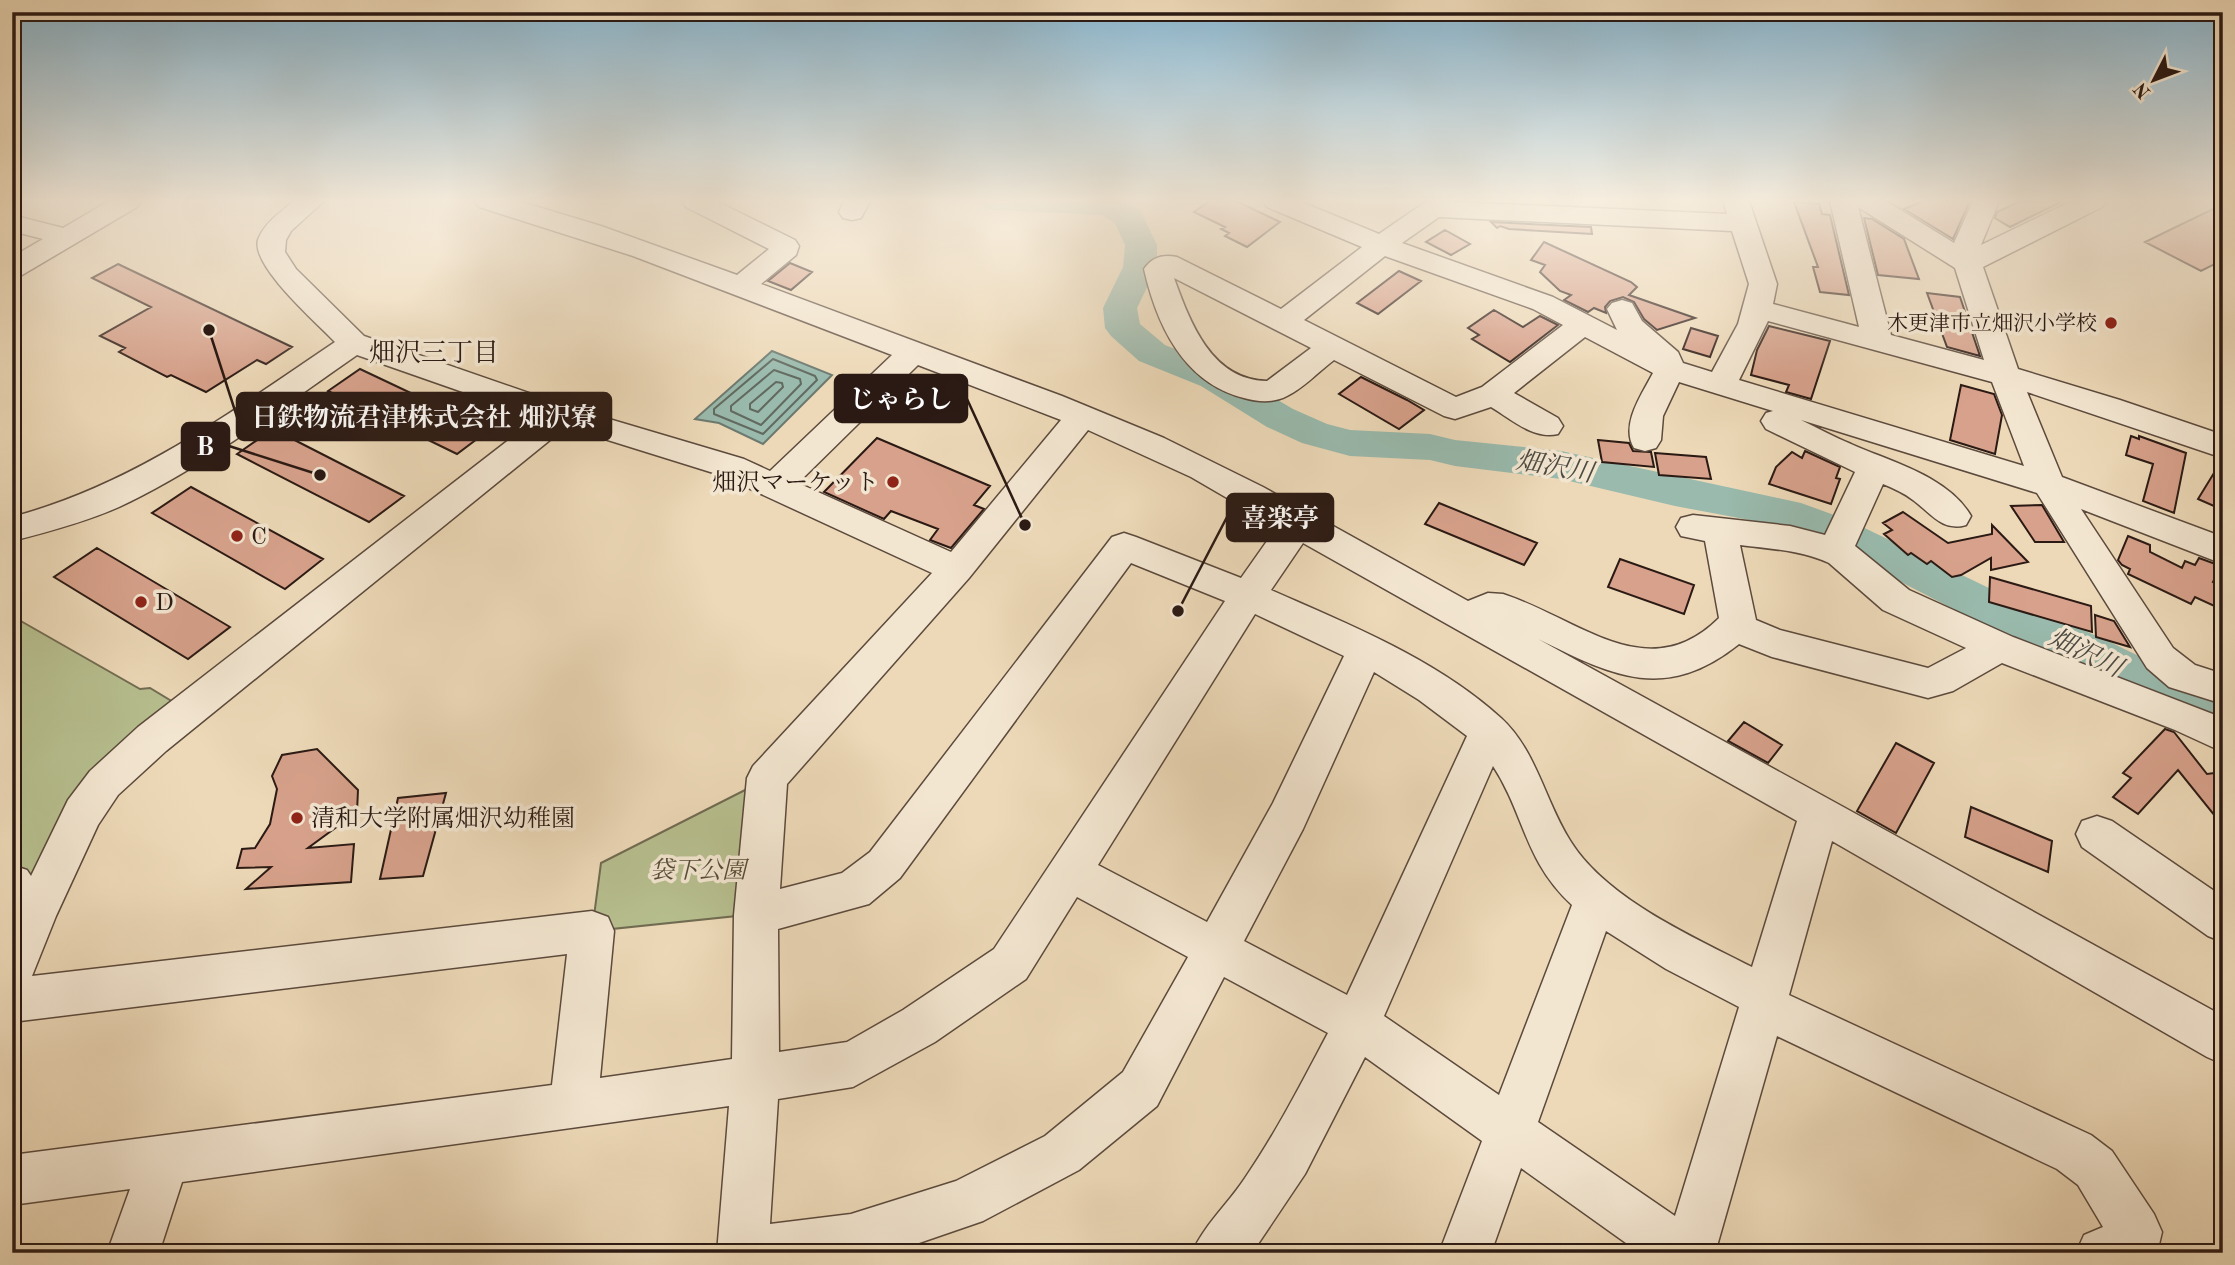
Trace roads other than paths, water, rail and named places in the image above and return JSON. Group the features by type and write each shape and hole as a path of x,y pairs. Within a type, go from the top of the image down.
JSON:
{"street":[{"path":"12,269 27,260"},
{"path":"276,260 286,275 353,343 561,415 732,467 957,569"},
{"path":"666,260 1082,416 1202,467 1465,618 1820,813 2223,1041"},
{"path":"739,287 772,260"},
{"path":"1283,322 1362,260"},
{"path":"1423,260 1543,303 1670,369 2049,486 2137,515 2223,551"},
{"path":"1731,389 1758,309 1763,284 1755,260"},
{"path":"1858,260 1878,342"},
{"path":"1961,260 1964,262 2005,377 2049,486 2160,658 2182,676 2223,689"},
{"path":"1964,262 1968,260"},
{"path":"1332,347 1276,389 1266,393 1251,391 1227,380 1192,354 1158,269 1167,263 1332,347 1447,407 1462,408 1493,394 1584,323"},
{"path":"1622,309 1629,325 1667,359 1670,369 1647,416 1645,440"},
{"path":"1758,309 2005,377 2175,429 2223,447"},
{"path":"12,529 101,502 143,481 196,449 353,343"},
{"path":"776,485 913,352"},
{"path":"1731,389 1763,414 1924,491 1954,516"},
{"path":"1493,394 1547,426"},
{"path":"12,971 24,899 104,783 159,733 561,415"},
{"path":"1082,416 957,569 767,778 756,915 755,1079 743,1253 851,1240 965,1203 1062,1153 1140,1089 1288,816 1366,649"},
{"path":"1835,551 1874,467"},
{"path":"12,1180 573,1106 853,1064 919,1026 1010,964 1248,595 1298,524"},
{"path":"1465,618 1488,607 1503,608 1609,654 1638,664 1654,666 1691,657 1735,627 1738,620 1738,608 1706,530 1790,539 1835,551 1896,600 2000,648 2189,719 2223,736"},
{"path":"756,915 854,890 885,865 1124,546 1248,595 1366,649 1440,696 1488,732 1517,773 1559,862 1597,898 1667,947 1762,1000 2074,1152 2095,1168 2136,1232 2135,1244 2102,1253"},
{"path":"1735,627 1772,643 1928,683 1940,680 2000,648"},
{"path":"1218,1253 1244,1226 1285,1163 1358,1025 1488,732"},
{"path":"1070,872 1358,1025 1686,1253 1820,813"},
{"path":"2097,834 2223,922"},
{"path":"1465,1253 1597,898"},
{"path":"12,1000 592,931 573,1106"},
{"path":"134,1253 165,1159"}],"water":[{"path":"772,351 832,375 763,444 719,423 695,419"}],"waterway":[{"name":"畑沢川","path":"1140,260 1140,267 1120,308 1123,328 1152,353 1214,378 1280,418 1315,434 1350,443 1430,447 1455,453 1561,465 1675,492 1787,513 1834,530 1976,601 2094,654 2223,718"}],"place":[{"name":"木更津市立畑沢小学校","path":"2111,323"},
{"name":"日鉄物流君津株式会社 畑沢寮","path":"209,330"},
{"name":"B","path":"320,475"},
{"name":"畑沢マーケット","path":"893,482"},
{"name":"じゃらし","path":"1025,525"},
{"name":"C","path":"237,536"},
{"name":"D","path":"141,602"},
{"name":"喜楽亭","path":"1178,611"},
{"name":"清和大学附属畑沢幼稚園","path":"297,818"}],"district":[{"name":"畑沢三丁目","path":"434,352"}],"park label":[{"name":"袋下公園","path":"698,870"}]}
